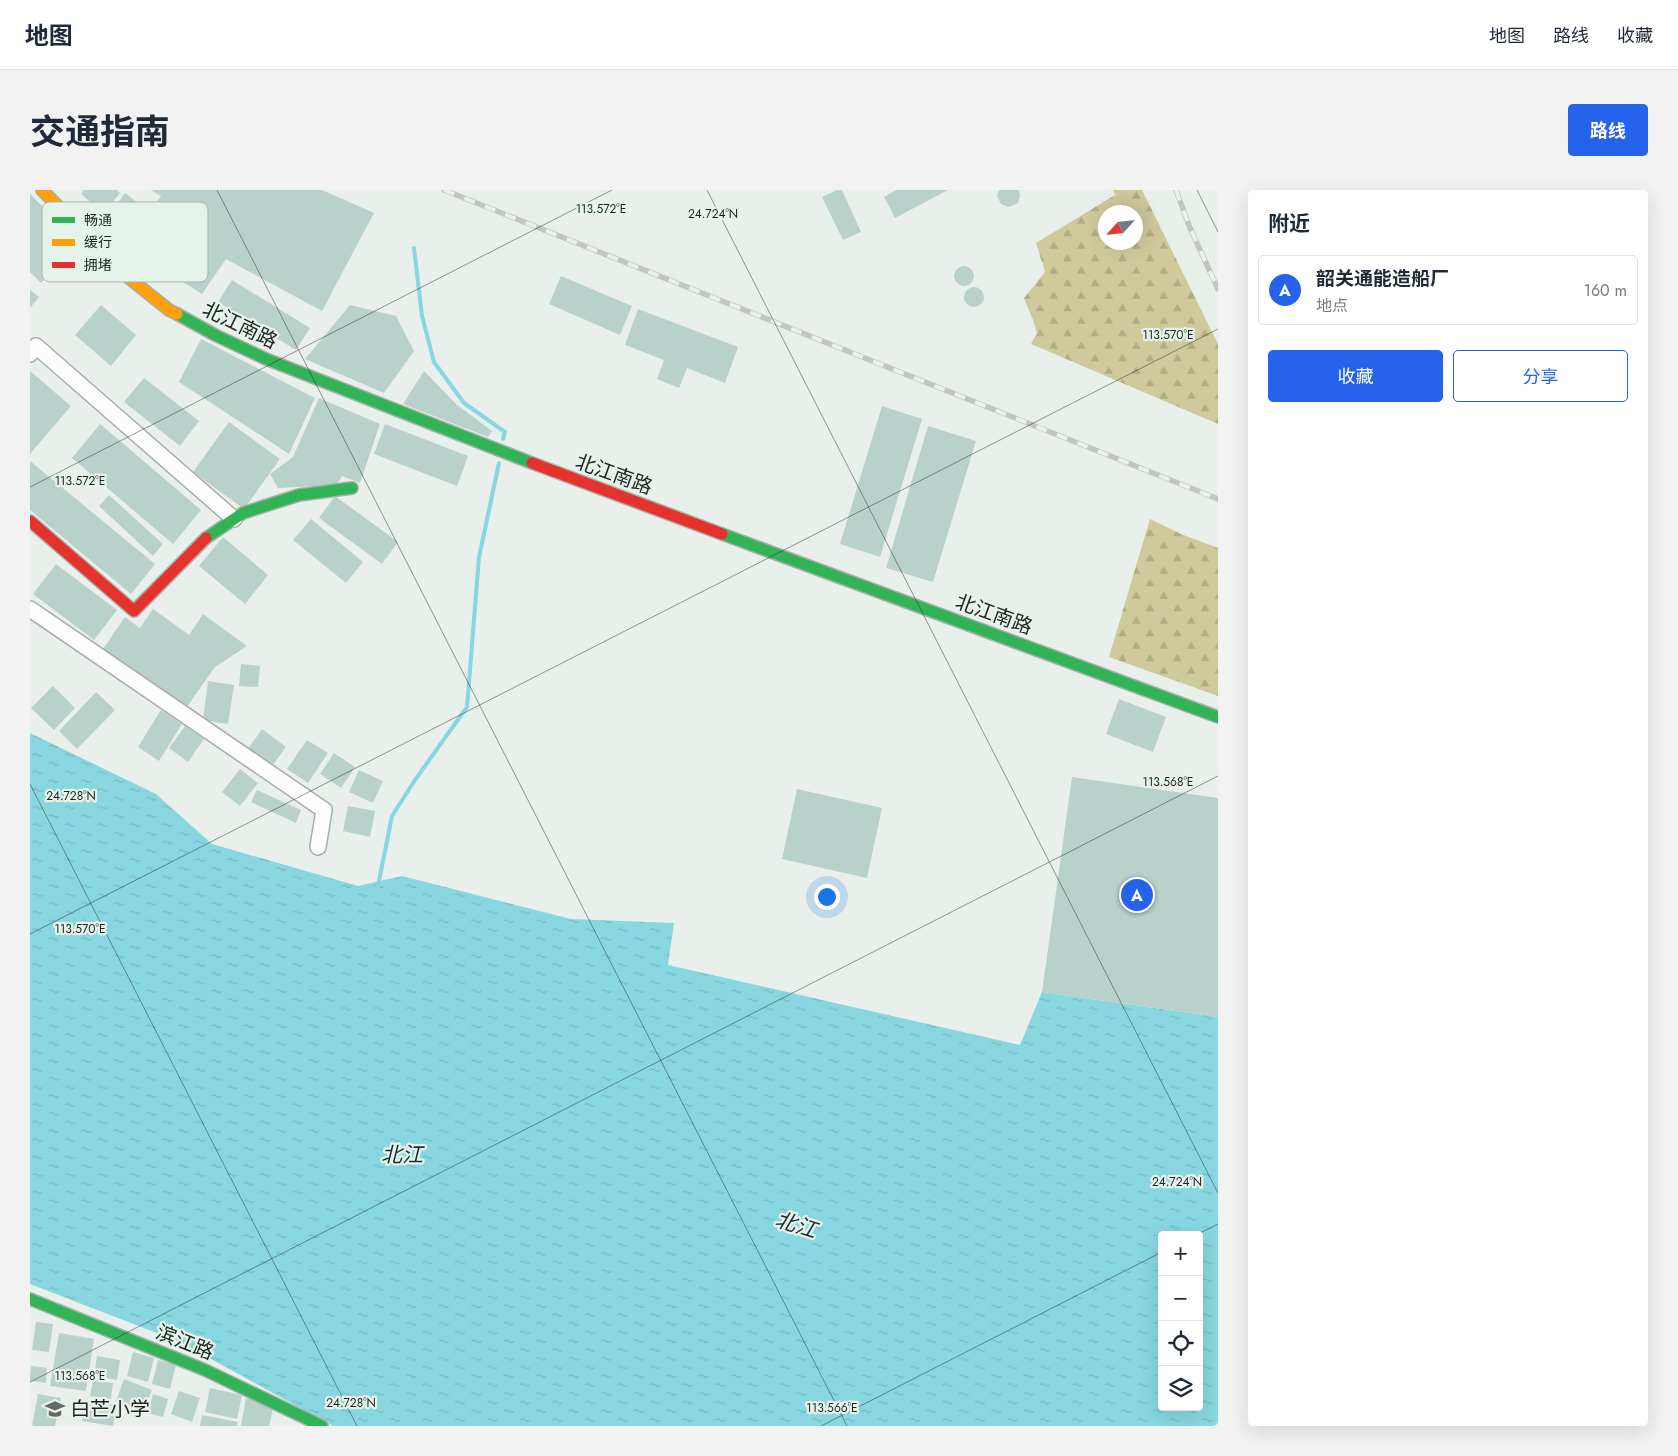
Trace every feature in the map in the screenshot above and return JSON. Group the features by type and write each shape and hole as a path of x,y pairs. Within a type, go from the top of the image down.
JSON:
{"street":[{"name":"北江南路","path":"42,190 54,202"},
{"name":"北江南路","path":"134,282 169,310 266,360 553,471 1218,717"},
{"path":"30,354 36,346 234,519"},
{"path":"30,520 134,611 207,538 242,513 299,495 352,488"},
{"path":"30,609 324,810 318,847"},
{"name":"滨江路","path":"30,1299 205,1370 322,1426"}],"green space":[{"path":"1113,190 1142,190 1218,344 1218,424 1031,344 1037,333 1024,298 1045,272 1036,243 1098,205 1098,250 1143,250 1143,205 1099,205 1115,195"},
{"path":"1150,519 1181,534 1218,548 1218,696 1109,657"}],"water":[{"name":"北江","path":"30,733 156,794 212,844 358,886 402,876 571,919 674,923 668,965 1020,1045 1042,992 1218,1017 1218,1426 333,1426 180,1342 30,1284"}],"building":[{"path":"84,190 117,190 120,193 112,202 90,202 81,194"},
{"path":"151,190 322,190 374,213 322,311 226,259 202,294 183,282 208,282 208,202 157,202 161,196"},
{"path":"837,190 842,190 861,232 843,240 822,197"},
{"path":"896,190 948,190 895,218 884,197"},
{"path":"999,190 1019,190 1018,203 1009,207 1001,204 997,196"},
{"path":"125,193 137,202 118,202"},
{"path":"30,194 42,206 42,282 30,272"},
{"path":"964,266 971,269 974,276 971,283 964,286 957,283 954,276 957,269"},
{"path":"561,276 632,306 620,335 549,304"},
{"path":"232,280 310,328 296,350 218,302"},
{"path":"974,287 981,290 984,297 981,304 974,307 967,304 964,297 967,290"},
{"path":"30,290 39,297 30,308"},
{"path":"101,305 136,335 111,366 75,335"},
{"path":"350,305 396,316 414,351 384,393 305,359"},
{"path":"638,309 738,347 725,383 687,368 679,388 657,379 664,360 625,345"},
{"path":"201,339 315,398 289,454 179,382"},
{"path":"30,371 71,406 30,454"},
{"path":"424,371 456,404 492,431 488,437 403,404"},
{"path":"144,378 199,421 180,446 124,402"},
{"path":"319,398 380,424 360,483 342,476 337,485 278,488 270,474 293,457"},
{"path":"882,406 922,419 880,557 840,544"},
{"path":"229,422 280,459 244,509 193,472"},
{"path":"100,424 201,510 173,544 72,458"},
{"path":"385,424 468,456 457,486 374,454"},
{"path":"928,426 976,441 933,582 886,568"},
{"path":"30,461 155,564 131,594 30,510"},
{"path":"109,495 163,544 153,556 99,506"},
{"path":"335,496 398,542 382,564 319,518"},
{"path":"311,519 363,562 346,583 293,540"},
{"path":"223,537 268,575 245,604 199,566"},
{"path":"56,564 117,610 94,640 33,594"},
{"path":"153,609 189,635 203,614 247,646 215,667 186,708 103,649 125,617 140,628"},
{"path":"241,664 260,666 258,687 239,686"},
{"path":"208,681 234,685 228,724 203,720"},
{"path":"53,686 75,708 54,730 31,708"},
{"path":"96,692 115,710 77,749 59,731"},
{"path":"1119,699 1166,717 1153,752 1106,734"},
{"path":"161,710 182,724 159,761 138,747"},
{"path":"185,726 204,739 188,762 169,748"},
{"path":"262,729 286,747 272,766 248,749"},
{"path":"307,740 328,753 308,783 287,769"},
{"path":"334,753 355,767 341,788 320,774"},
{"path":"240,769 258,783 240,806 222,792"},
{"path":"359,770 383,781 373,803 349,792"},
{"path":"1072,777 1218,798 1218,1017 1042,992"},
{"path":"797,789 882,808 867,878 782,859"},
{"path":"257,790 301,810 296,823 251,802"},
{"path":"348,806 375,811 370,837 343,831"},
{"path":"36,1322 53,1324 49,1352 32,1350"},
{"path":"59,1333 94,1339 86,1391 50,1386"},
{"path":"133,1352 154,1358 148,1382 127,1376"},
{"path":"97,1356 120,1360 117,1380 94,1376"},
{"path":"158,1360 176,1365 170,1389 152,1384"},
{"path":"31,1366 47,1368 46,1383 30,1381"},
{"path":"124,1379 152,1390 144,1411 116,1401"},
{"path":"93,1380 113,1383 111,1399 90,1396"},
{"path":"210,1388 242,1395 237,1419 205,1412"},
{"path":"179,1391 200,1398 192,1422 171,1414"},
{"path":"38,1394 61,1398 55,1426 32,1426"},
{"path":"153,1394 168,1399 163,1417 148,1413"},
{"path":"246,1398 274,1404 269,1426 241,1426"},
{"path":"86,1400 117,1405 113,1426 82,1421"},
{"path":"202,1415 238,1422 237,1426 200,1426"}],"waterway":[{"path":"414,248 422,316 434,362 464,403 505,432 503,439"},
{"path":"378,886 392,816 467,707 479,557 499,463"}],"railway":[{"path":"444,190 1218,499"},
{"path":"1176,190 1190,228 1218,289"}],"traffic: fast":[{"path":"177,314 215,335 266,359 532,463"},
{"path":"206,538 243,513 299,495 352,488"},
{"path":"722,534 1218,717"},
{"path":"30,1299 205,1370 322,1426"}],"traffic: slow":[{"path":"42,190 54,202"},
{"path":"134,282 169,310 177,314"}],"traffic: jam":[{"path":"532,463 722,534"},
{"path":"30,521 134,611 206,538"}],"place":[{"name":"韶关通能造船厂","path":"1137,895"},
{"name":"白芒小学","path":"55,1409"}]}
